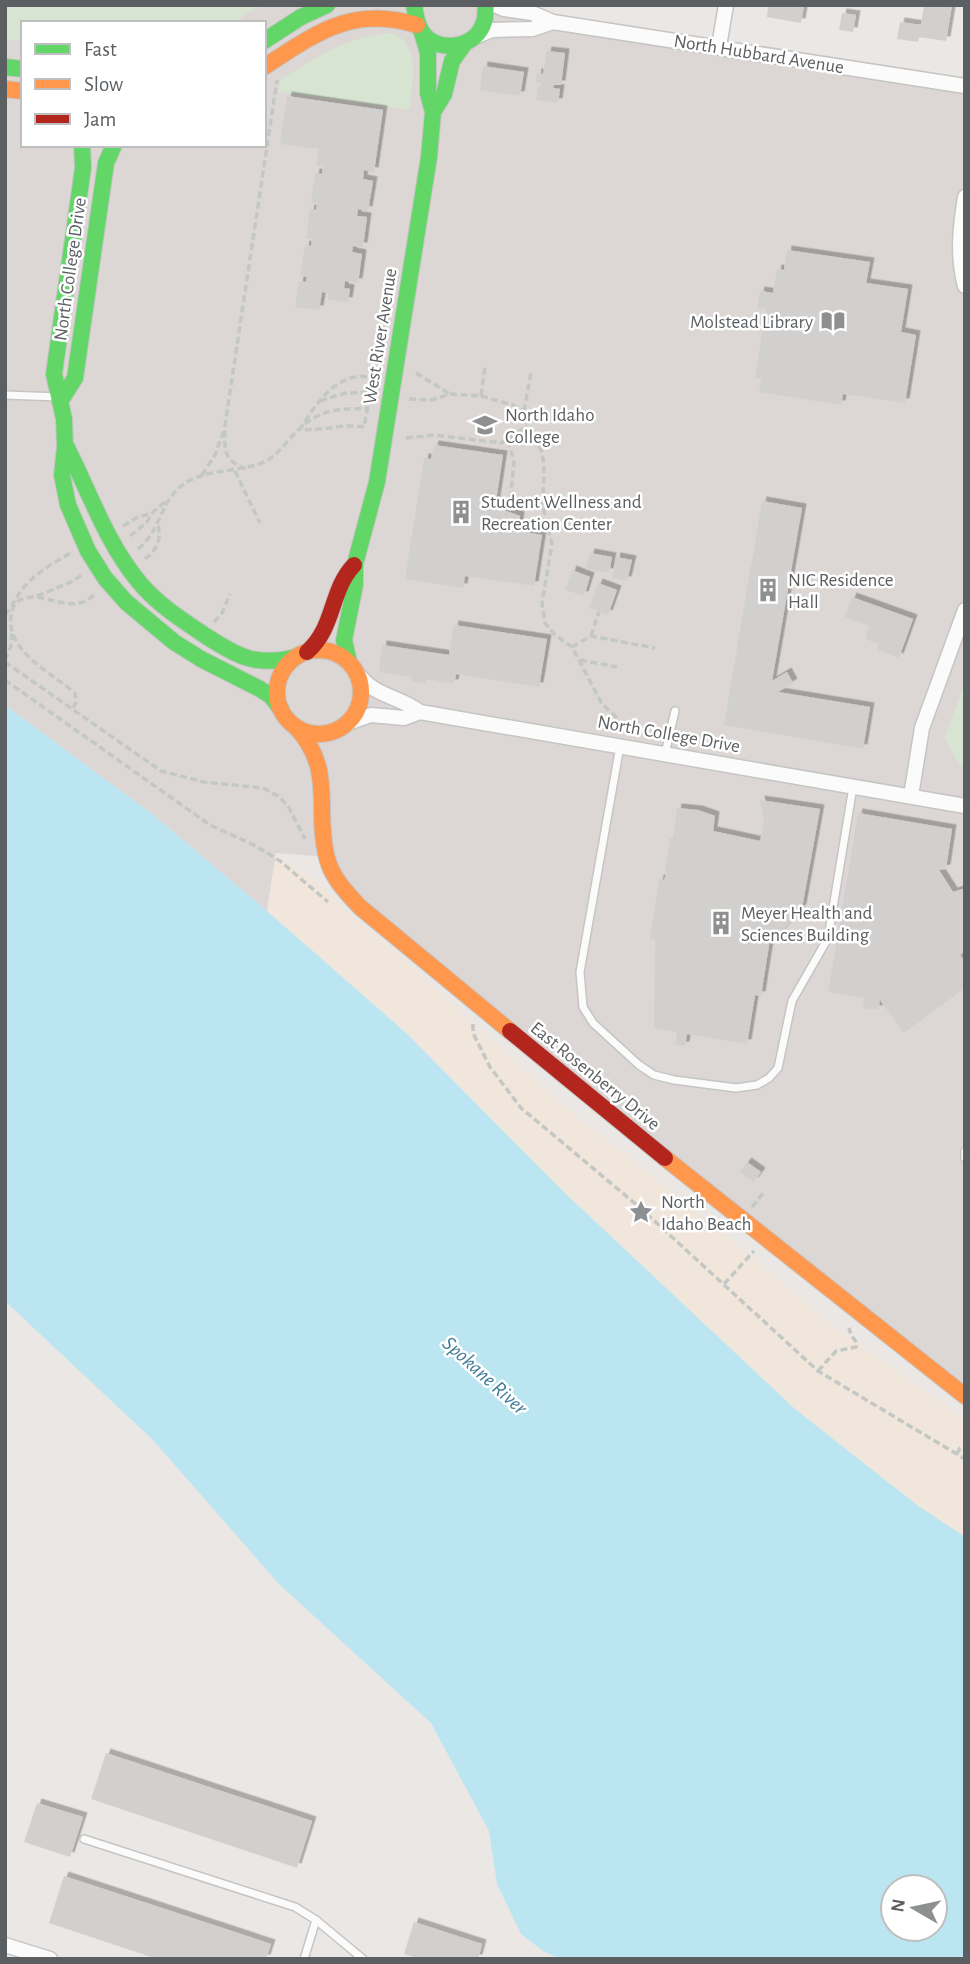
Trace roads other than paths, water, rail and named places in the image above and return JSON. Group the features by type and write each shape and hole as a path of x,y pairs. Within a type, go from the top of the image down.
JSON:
{"street":[{"path":"266,40 301,17 327,5"},
{"name":"West River Avenue","path":"352,666 344,640 355,584 355,564 377,482 429,157 433,112 428,93 428,53 414,5"},
{"name":"West River Avenue","path":"433,112 444,94 452,61 485,19 486,5"},
{"name":"North Hubbard Avenue","path":"495,5 532,13 553,22 965,86"},
{"path":"719,46 726,5"},
{"path":"271,72 318,33 345,21 367,16 387,15 419,29 429,40 446,47 470,40"},
{"name":"North Hubbard Avenue","path":"470,40 492,30 532,29 553,22"},
{"name":"North College Drive","path":"82,147 83,169 54,374 63,397 65,444 61,478 78,531 92,560 140,619 165,638 212,666 271,696 281,709"},
{"name":"North College Drive","path":"63,397 75,378 106,163 113,147"},
{"path":"965,197 959,250 965,286"},
{"name":"North College Drive","path":"65,444 124,562 163,606 216,643 242,657 272,663 301,655"},
{"name":"West River Avenue","path":"301,655 317,645 325,634 342,580 355,564"},
{"path":"911,796 922,728 965,610"},
{"path":"329,651 352,666 362,692 360,704 348,723 328,733 305,732 295,726 281,709 278,698 281,675 301,655 329,651"},
{"name":"North College Drive","path":"352,666 374,691 406,702 420,712 965,806"},
{"name":"North College Drive","path":"348,723 371,715 404,718 420,712"},
{"name":"East Rosenberry Drive","path":"295,726 306,735 314,748 321,779 327,858 340,884 360,907 649,1146 965,1396"},
{"path":"5,1945 50,1959"}],"lane":[{"path":"5,396 63,397"},
{"path":"665,754 675,711"},
{"path":"620,746 580,972 579,991 583,1007 593,1023 639,1065 654,1075 674,1080 736,1088 757,1085 769,1078 778,1068 792,1001 828,938 853,787"},
{"path":"965,1151 965,1158"},
{"path":"84,1839 295,1907 316,1920 363,1959"},
{"path":"304,1959 316,1920"}],"water":[{"name":"Spokane River","path":"5,705 152,814 267,911 405,1032 567,1195 795,1409 917,1505 965,1537 965,1959 561,1959 543,1951 521,1934 497,1884 489,1831 431,1723 279,1584 153,1440 5,1301"}],"place":[{"name":"Molstead Library","path":"833,321"},
{"name":"North Idaho College","path":"485,425"},
{"name":"Student Wellness and Recreation Center","path":"461,512"},
{"name":"NIC Residence Hall","path":"768,590"},
{"name":"Meyer Health and Sciences Building","path":"721,923"},
{"name":"North Idaho Beach","path":"641,1212"}]}
